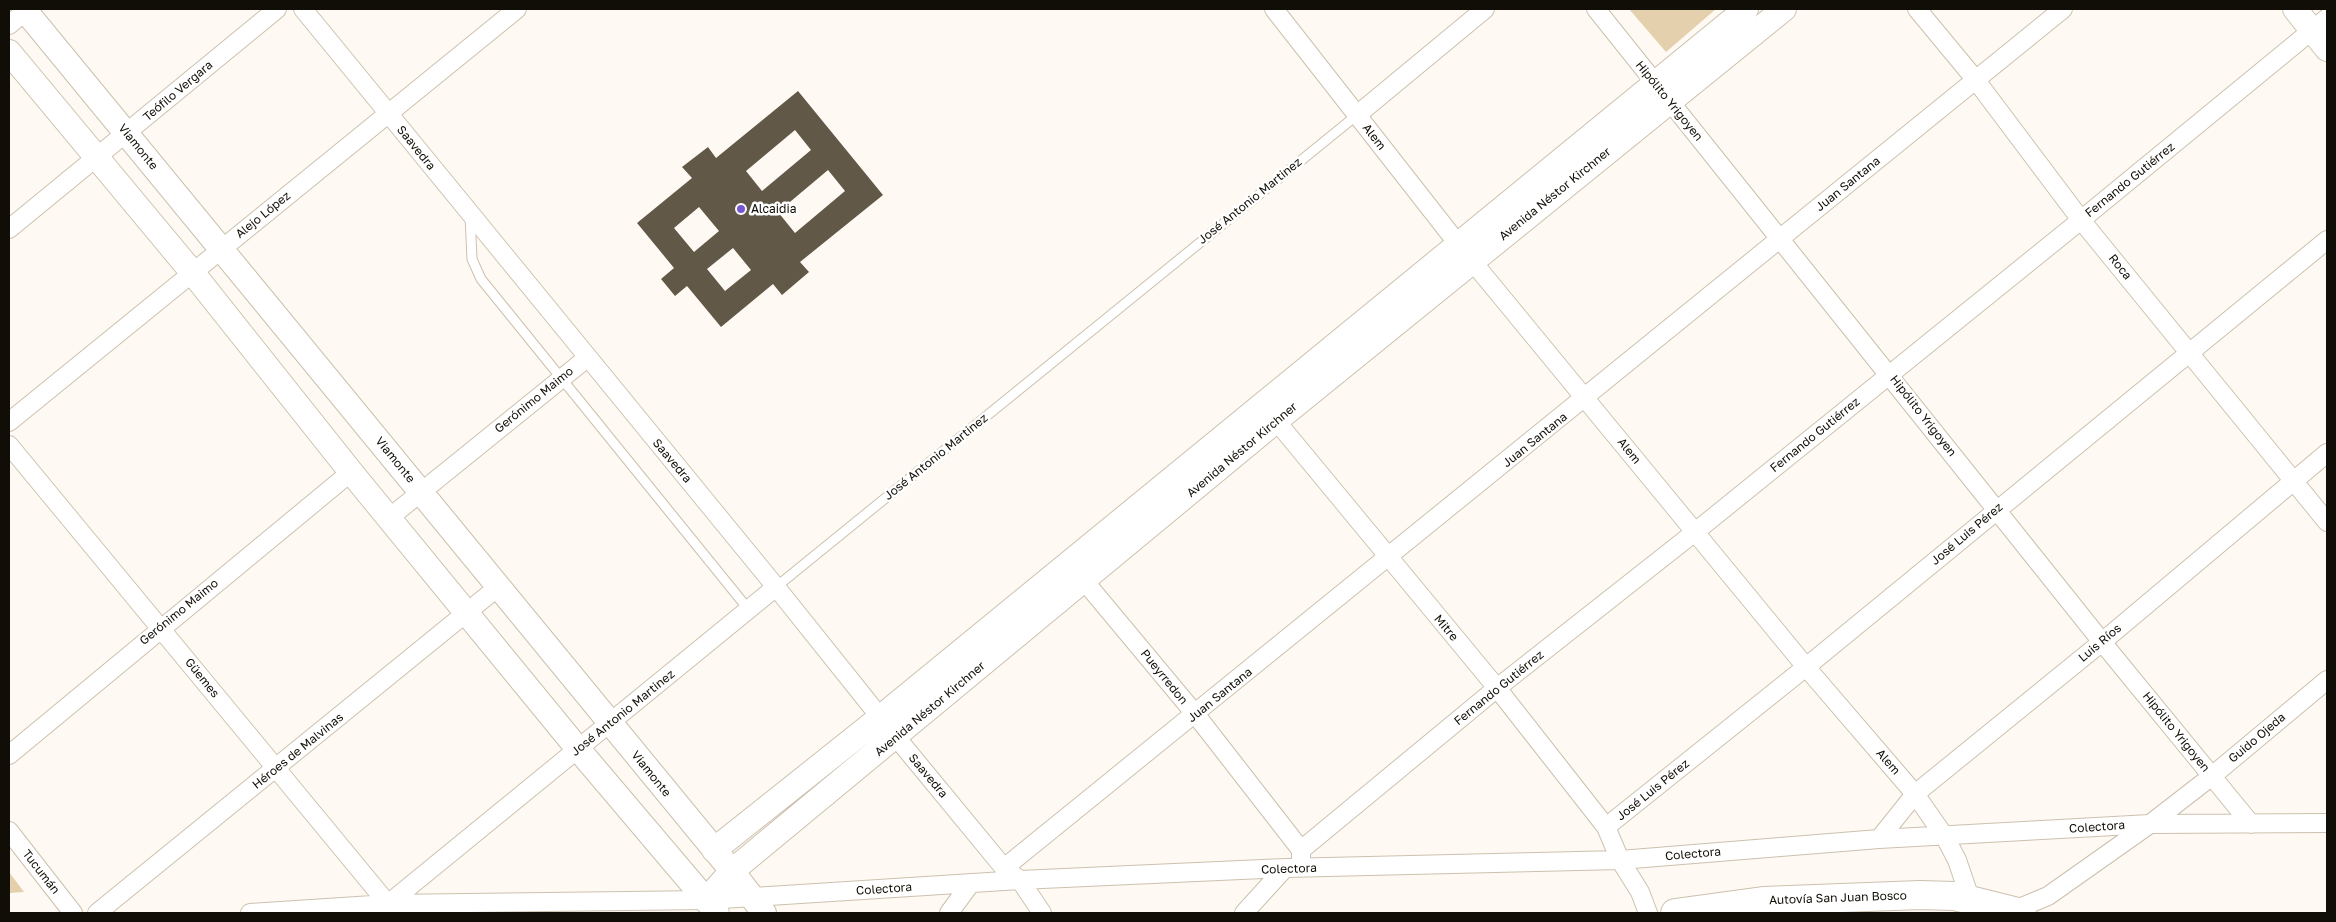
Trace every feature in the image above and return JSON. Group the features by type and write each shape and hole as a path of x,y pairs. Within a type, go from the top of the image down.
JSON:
{"main road":[{"name":"Autovía San Juan Bosco","path":"1675,913 1763,900 1920,895 1954,896 1975,907 2017,912"}],"street":[{"name":"Teófilo Vergara","path":"9,230 277,9"},
{"name":"Saavedra","path":"303,9 776,587 896,737 1004,868 1020,880 1042,913"},
{"name":"Alejo López","path":"9,422 517,9"},
{"name":"Alem","path":"1274,9 1466,252 1585,398 1806,667 1915,794 1945,837 1957,860 1975,907"},
{"name":"José Antonio Martinez","path":"1357,115 1485,9"},
{"name":"Hipólito Yrigoyen","path":"1596,9 1780,240 1890,374 2102,642 2251,824"},
{"name":"Avenida Néstor Kirchner","path":"1662,92 1746,9"},
{"name":"Avenida Néstor Kirchner","path":"714,850 881,717 1277,420 1466,252 1662,92 1784,9"},
{"name":"Roca","path":"1917,9 1975,79 2082,220 2327,522"},
{"name":"Juan Santana","path":"1004,868 1196,715 2063,9"},
{"path":"2295,9 2320,24 2327,49"},
{"name":"Viamonte","path":"22,13 127,133 732,871 757,905"},
{"name":"Fernando Gutiérrez","path":"1300,850 1497,688 1695,532 2082,220 2320,24"},
{"path":"9,52 192,272 351,472 578,749 711,906"},
{"name":"José Luis Pérez","path":"1606,827 1806,667 2327,240"},
{"name":"Avenida Néstor Kirchner","path":"711,906 732,871 896,737 1261,404 1466,252"},
{"name":"Gerónimo Maimo","path":"389,518 587,358"},
{"name":"Mitre","path":"1261,404 1277,420 1388,558 1497,688 1606,827 1620,860 1640,892 1648,913"},
{"name":"Güemes","path":"9,445 161,627 390,909"},
{"name":"Luis Ríos","path":"1879,839 1915,794 2102,642 2327,453"},
{"name":"Gerónimo Maimo","path":"9,755 161,627 351,472"},
{"name":"Pueyrredon","path":"1076,572 1196,715 1300,850"},
{"name":"Héroes de Malvinas","path":"97,913 498,587"},
{"name":"José Antonio Martinez","path":"390,909 578,749 776,587"},
{"name":"Guido Ojeda","path":"2017,912 2048,896 2150,824 2212,776 2327,680"},
{"name":"Colectora","path":"250,913 390,909 757,905 971,883 1020,880 1294,868 1620,860 1879,839 1945,837 2150,824 2327,823"},
{"name":"Tucumán","path":"9,831 74,913"},
{"path":"1244,913 1294,868 1300,850"},
{"path":"949,913 971,883"}],"lane":[{"name":"José Antonio Martinez","path":"776,587 1357,115"},
{"path":"470,215 472,259 481,279 749,610"}],"shaded area":[{"path":"1629,9 1716,9 1666,52"},
{"path":"9,872 24,892 9,893"}],"building":[{"name":"Alcaidia","path":"798,91 883,195 800,262 809,272 782,295 773,284 721,327 687,286 675,296 661,279 674,268 637,223 692,178 682,167 708,147 716,158","holes":["795,130 811,150 762,191 746,171","828,170 845,191 795,233 778,212","699,207 719,231 694,252 674,228","733,248 751,270 725,291 707,269"]}],"place":[{"name":"Alcaidia","path":"741,209"}]}
